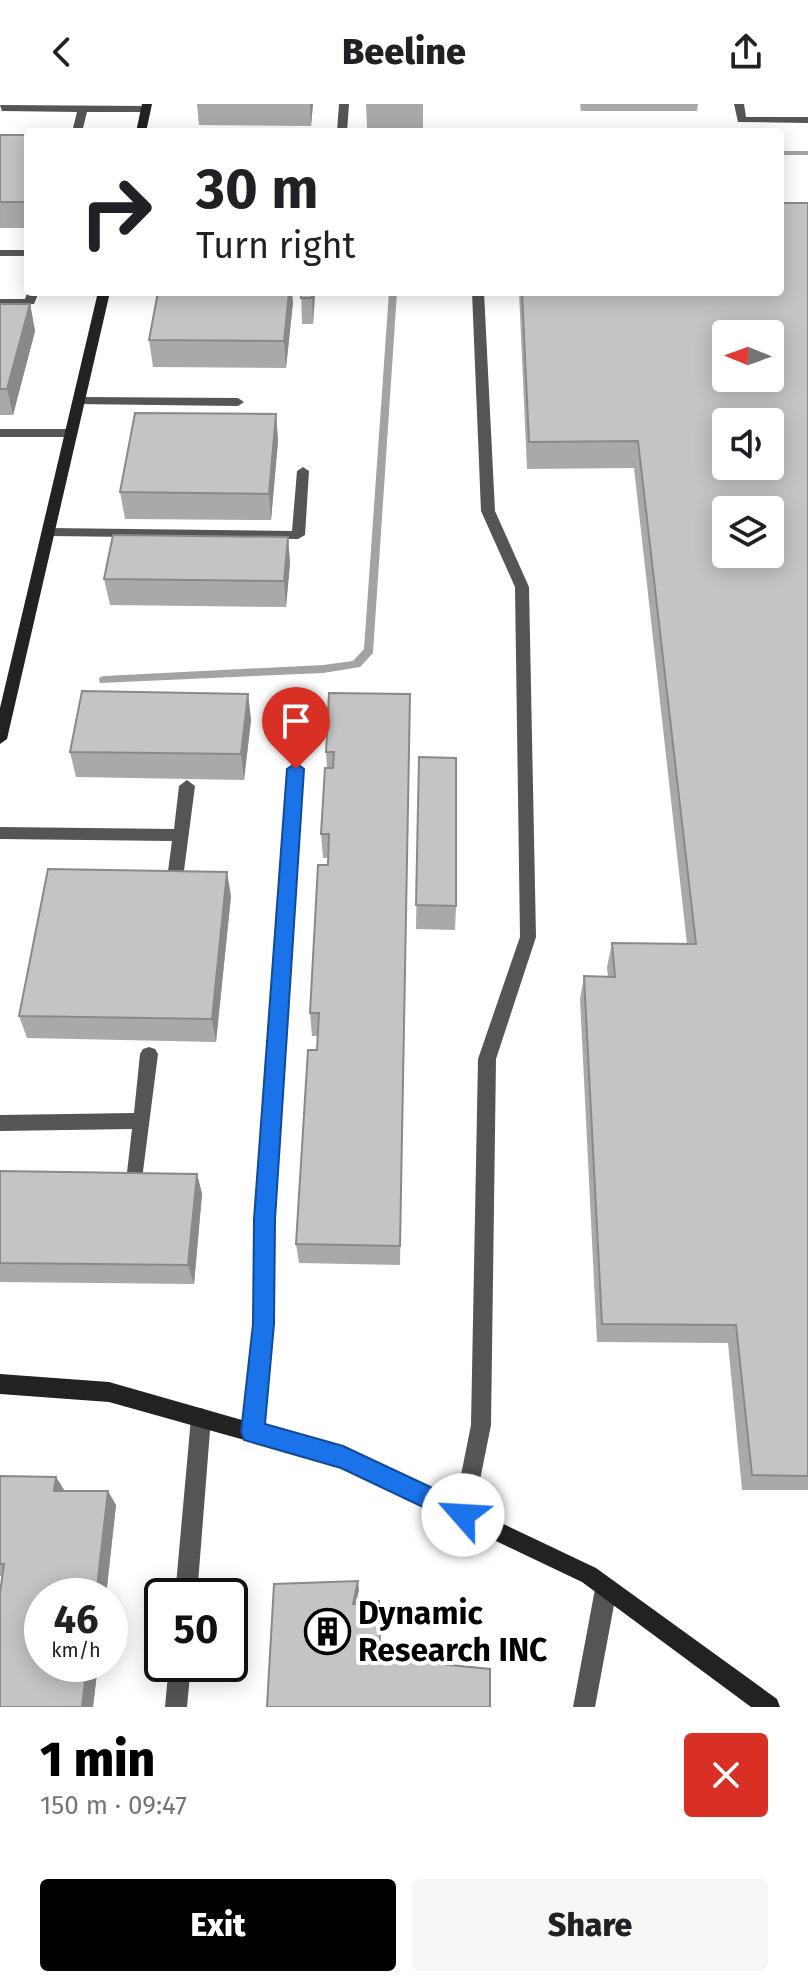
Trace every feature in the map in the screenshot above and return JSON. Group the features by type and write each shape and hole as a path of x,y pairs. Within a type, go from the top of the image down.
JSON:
{"main road":[{"path":"142,128 147,106"},
{"path":"0,739 103,296"},
{"path":"0,1384 109,1392 343,1458 589,1575 769,1707"}],"lane":[{"path":"342,128 344,104"},
{"path":"739,104 742,120 808,120"},
{"path":"2,108 147,106"},
{"path":"78,128 83,108"},
{"path":"0,253 24,253"},
{"path":"0,302 30,302 32,296"},
{"path":"463,1515 481,1425 487,1059 528,937 522,587 488,511 478,296"},
{"path":"79,401 238,402"},
{"path":"0,433 72,433"},
{"path":"49,532 298,535 303,471"},
{"path":"252,1432 263,1324 265,1219 296,769"},
{"path":"174,886 187,786"},
{"path":"0,833 181,835"},
{"path":"135,1181 149,1054"},
{"path":"0,1123 142,1121"},
{"path":"188,1578 201,1418"},
{"path":"584,1707 606,1589"},
{"path":"176,1707 178,1682"}],"building":[{"path":"0,135 24,135 24,202 0,202"},
{"path":"784,203 808,203 808,1476 752,1475 736,1325 602,1324 584,976 615,977 612,943 696,944 638,441 529,442 522,296 784,296"},
{"path":"157,296 289,296 284,341 149,340"},
{"path":"0,304 30,304 7,389 0,389"},
{"path":"135,413 276,414 269,494 120,492"},
{"path":"113,535 288,537 284,581 104,579"},
{"path":"82,691 248,694 241,754 70,752"},
{"path":"329,693 410,694 400,1246 296,1244 308,1050 317,1050 319,1013 310,1013 318,865 328,865 329,834 321,834 325,768 333,768 334,752 326,752"},
{"path":"419,757 456,758 456,906 416,905"},
{"path":"48,869 227,872 212,1019 19,1016"},
{"path":"0,1171 197,1174 188,1265 0,1263"},
{"path":"0,1476 56,1477 54,1491 108,1491 98,1578 24,1578 24,1682 85,1682 82,1707 0,1707 0,1593 4,1564 0,1564"},
{"name":"Dynamic Research INC","path":"358,1581 353,1604 379,1601 380,1647 419,1643 430,1663 490,1669 490,1707 267,1707 274,1584"}],"waterway":[{"path":"784,153 808,153"},
{"path":"104,680 323,669 356,664 369,650 393,296"}],"place":[{"name":"Dynamic Research INC","path":"327,1631"}],"route":[{"path":"296,769 265,1219 263,1324 252,1432 343,1458 463,1515"}]}
